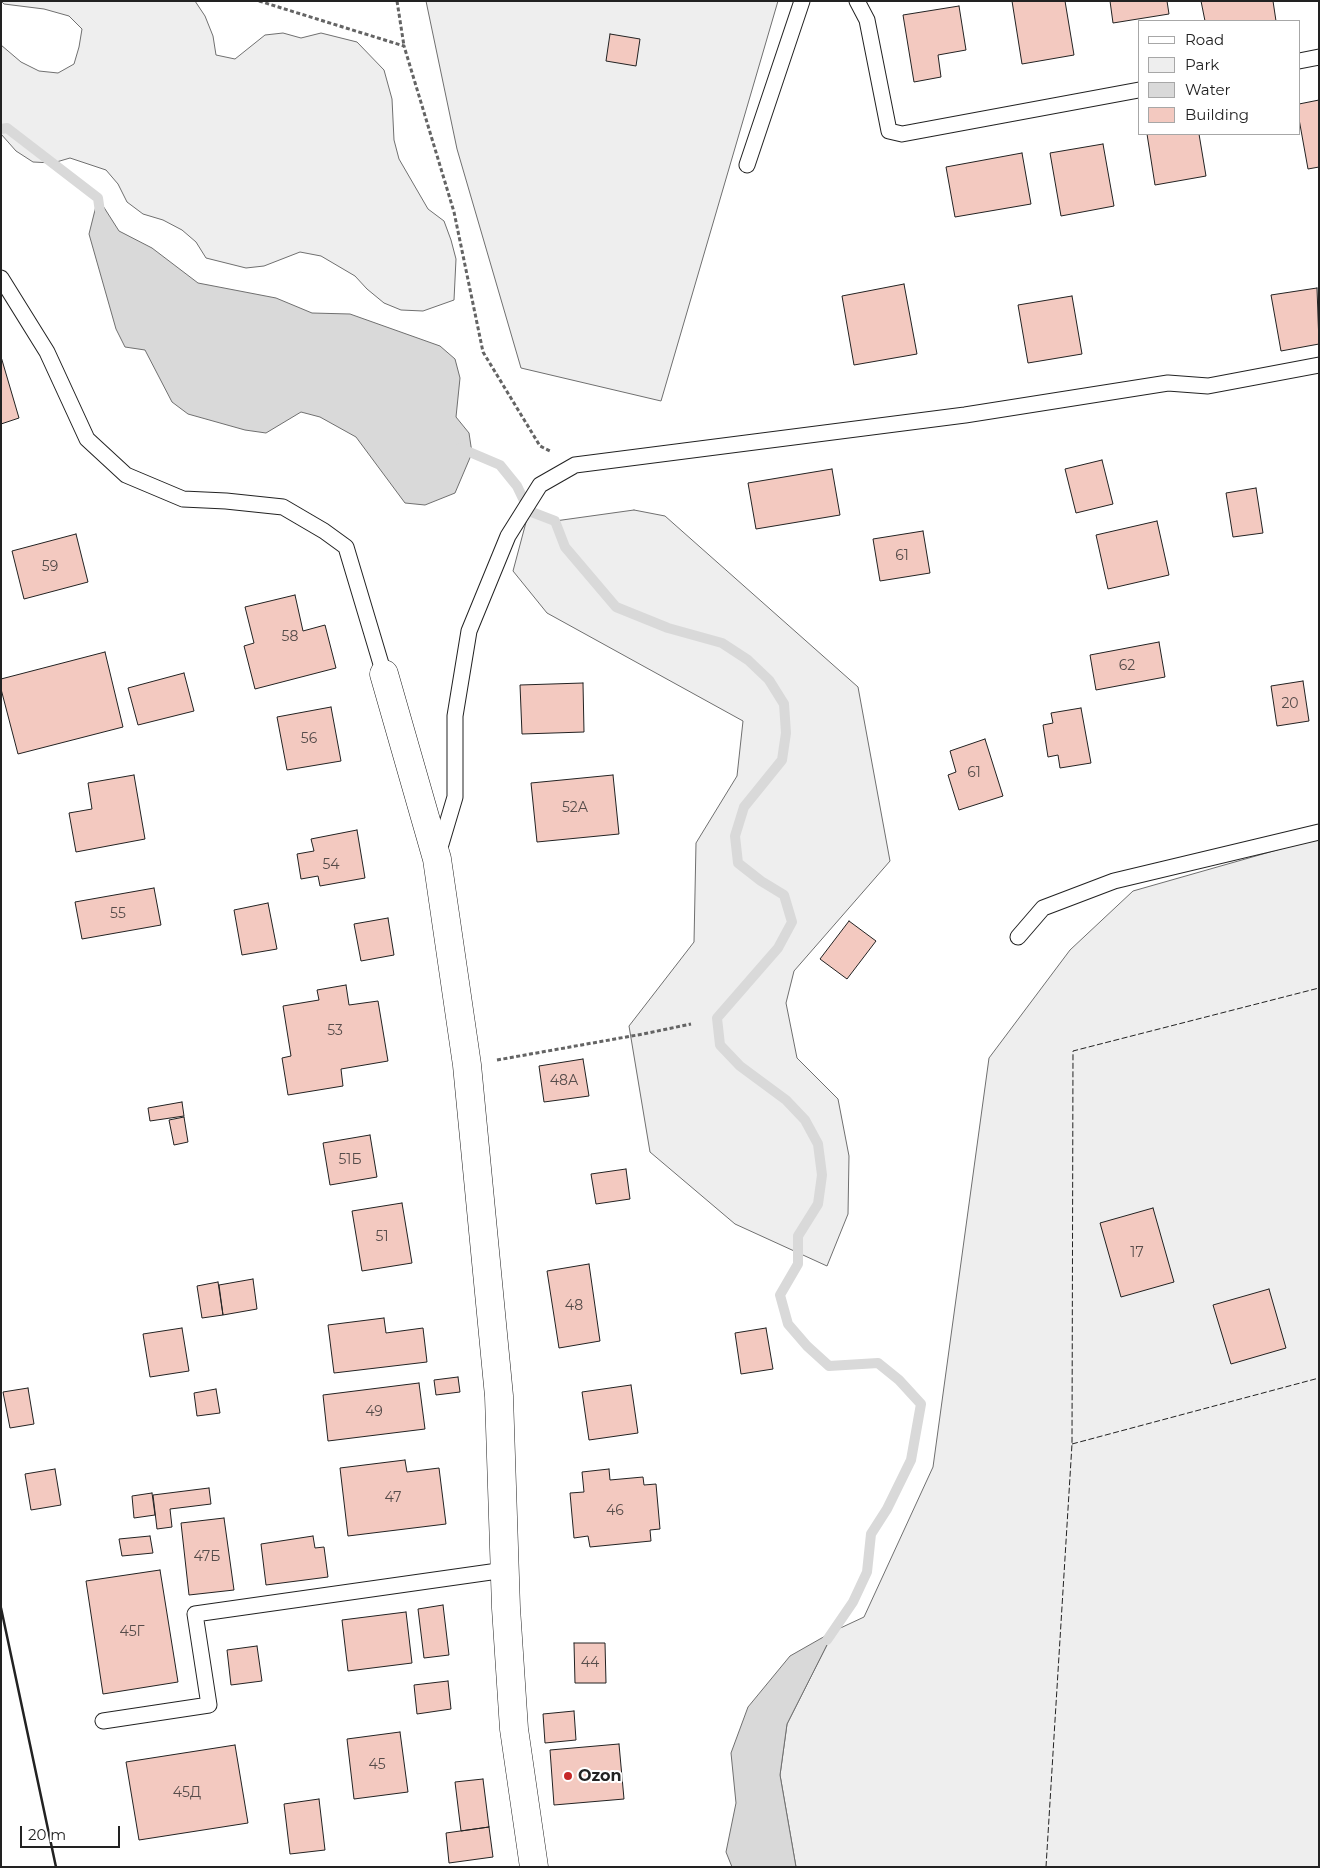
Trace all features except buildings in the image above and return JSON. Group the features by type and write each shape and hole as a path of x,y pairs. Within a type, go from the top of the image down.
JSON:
{"street":[{"path":"384,674 437,859 467,1065 499,1396 505,1570 514,1729 534,1867"}],"lane":[{"path":"747,165 802,1"},
{"path":"857,1 867,20 889,131 902,134 1138,90"},
{"path":"1300,61 1319,57"},
{"path":"1,278 47,352 87,439 126,475 183,499 283,507 346,546 384,674"},
{"path":"437,859 455,797 455,716 469,631 508,536 540,485 575,465 964,415 1168,383 1208,386 1319,365"},
{"path":"1018,937 1043,908 1114,881 1319,832"},
{"path":"103,1721 209,1705 195,1614 505,1570"}],"path":[{"path":"259,1 404,46"},
{"path":"397,1 404,46 454,212 483,352 540,446 575,465"},
{"path":"467,1065 691,1024"}],"green space":[{"path":"1,1 195,1 205,16 213,36 216,55 235,59 265,35 283,33 301,38 321,33 357,42 384,70 392,99 394,140 399,159 428,209 444,221 456,259 454,300 423,311 401,310 384,303 355,276 321,256 300,252 264,266 246,268 206,258 196,242 182,230 163,220 143,214 127,202 118,184 106,170 70,158 53,163 33,162 16,151 1,134 1,45 21,62 39,71 58,73 74,64 82,29 69,16 44,9 4,4"},
{"path":"426,1 778,1 661,401 521,368 457,149"},
{"path":"634,510 665,516 858,687 890,861 794,971 786,1003 797,1058 838,1099 849,1156 848,1214 827,1266 735,1224 650,1152 629,1026 694,942 696,843 737,776 743,721 547,613 513,571 529,511 555,521"},
{"path":"1319,838 1319,1867 796,1867 780,1775 787,1724 834,1631 864,1617 933,1467 989,1058 1070,950 1133,891"}],"water":[{"path":"98,198 119,231 152,248 198,283 276,298 312,313 350,314 440,346 455,359 460,378 456,417 469,433 472,453 455,493 425,505 405,503 356,437 320,417 301,412 266,433 245,430 188,414 172,402 145,350 125,347 116,329 89,234"},
{"path":"834,1631 787,1724 780,1775 796,1867 732,1867 726,1852 736,1803 731,1753 748,1707 790,1656"}],"waterway":[{"path":"1,129 7,128 98,198 100,212"},
{"path":"460,448 500,465 517,486 529,511 555,521 565,547 616,607 668,628 722,643 748,660 769,680 784,704 786,733 782,760 744,807 735,836 738,863 761,881 784,895 792,922 778,948 717,1018 720,1045 740,1066 786,1100 805,1120 818,1144 822,1175 818,1204 798,1236 798,1264 780,1295 788,1324 807,1346 829,1366 878,1363 899,1380 921,1404 911,1460 887,1509 871,1534 867,1572 853,1602 827,1640"}],"fence":[{"path":"1046,1867 1072,1444 1073,1051 1319,988"},
{"path":"1072,1444 1319,1378"}],"wall":[{"path":"1,1608 56,1867"}],"place":[{"name":"Ozon","path":"568,1776"}]}
